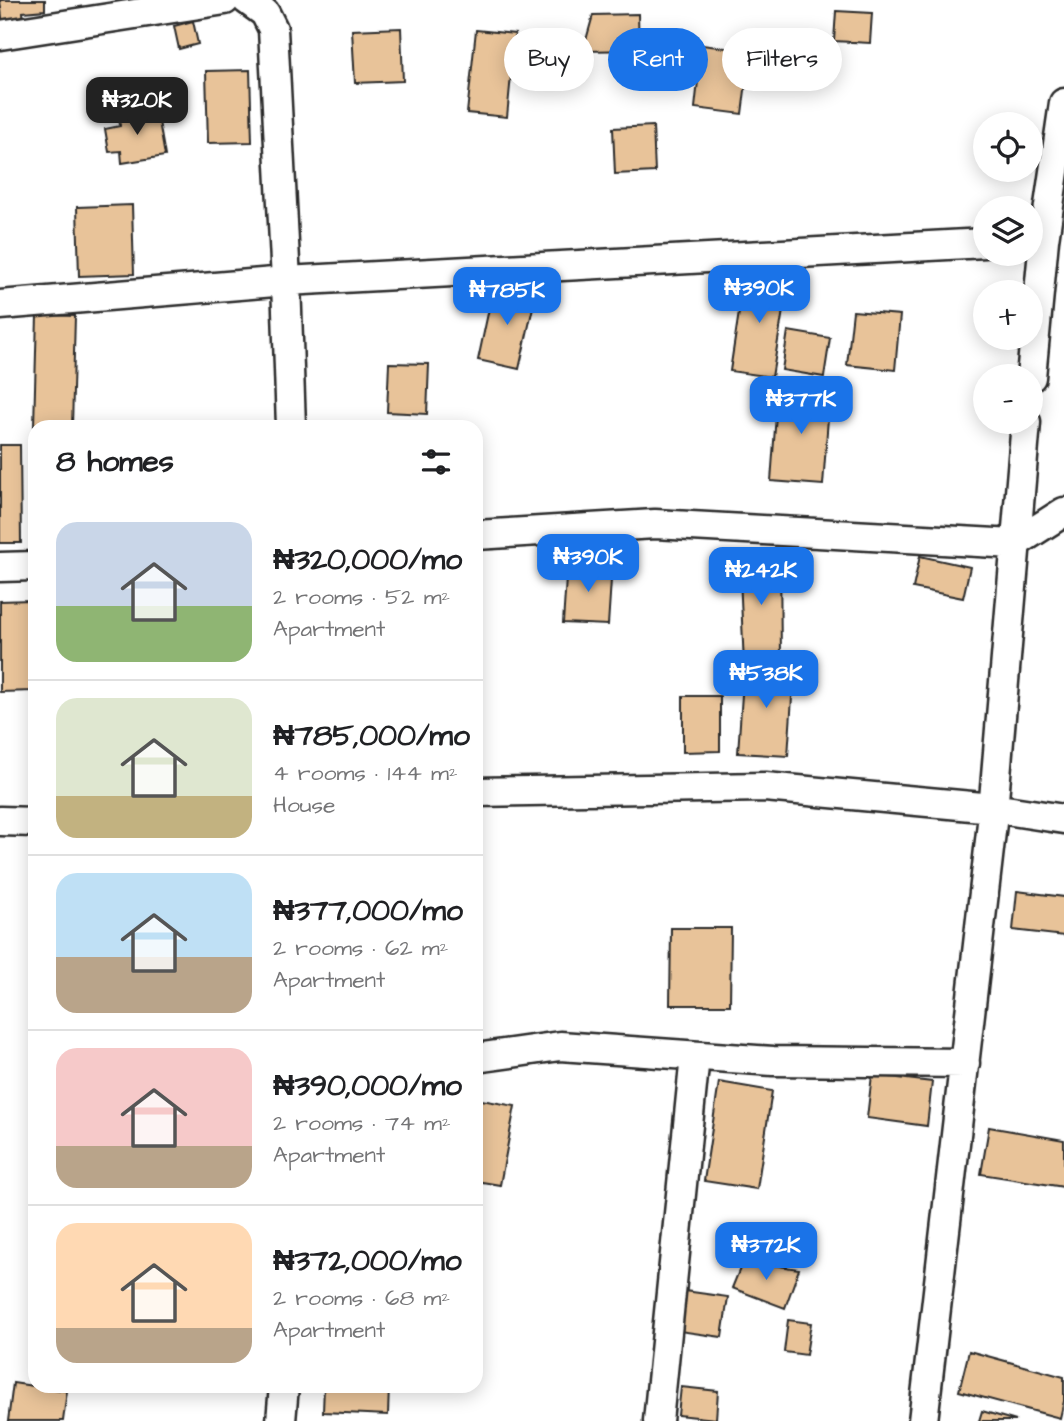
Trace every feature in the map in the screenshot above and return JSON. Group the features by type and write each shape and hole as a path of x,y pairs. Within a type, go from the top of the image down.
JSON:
{"street":[{"path":"0,35 225,0"},
{"path":"247,0 265,13 273,29 291,420"},
{"path":"1043,210 1064,103"},
{"path":"0,305 286,281 973,244"},
{"path":"1032,364 1036,266"},
{"path":"923,1421 993,808 1025,434"},
{"path":"483,535 655,524 1014,544 1064,512"},
{"path":"0,567 28,566"},
{"path":"483,792 765,787 993,808 1064,818"},
{"path":"0,821 28,822"},
{"path":"483,1057 561,1046 773,1061 965,1063"},
{"path":"658,1421 695,1056"},
{"path":"281,1421 283,1393"}],"building":[{"path":"0,0 45,0 45,10 23,12 24,24 3,26"},
{"path":"836,11 872,13 870,43 842,41 842,28 835,28"},
{"path":"638,14 638,28 608,28 608,51 594,51 594,28 589,28 593,15"},
{"path":"193,21 198,44 179,49 174,26"},
{"path":"401,28 403,81 355,83 352,30"},
{"path":"476,30 504,33 504,91 510,91 507,117 467,113"},
{"path":"708,46 722,48 722,91 745,91 742,114 695,108 697,91 708,91"},
{"path":"250,70 252,142 208,143 206,71"},
{"path":"157,110 165,156 122,163 121,151 109,152 105,129 120,126 119,116"},
{"path":"653,126 655,172 615,174 613,128"},
{"path":"132,205 134,274 79,276 77,207"},
{"path":"745,273 788,280 772,377 730,371"},
{"path":"494,285 536,294 519,369 478,360"},
{"path":"853,311 900,315 895,370 847,365"},
{"path":"37,315 75,316 72,420 34,420"},
{"path":"788,331 830,338 824,377 782,370"},
{"path":"389,363 429,364 427,414 387,412"},
{"path":"778,388 830,391 823,485 771,481"},
{"path":"0,445 20,445 21,543 0,543"},
{"path":"739,554 780,554 781,659 744,665"},
{"path":"920,556 970,567 963,598 913,588"},
{"path":"567,563 612,565 608,625 563,623"},
{"path":"28,600 28,691 0,692 0,601"},
{"path":"744,665 794,668 788,756 738,753"},
{"path":"683,696 720,696 720,751 683,752"},
{"path":"1017,891 1064,897 1064,936 1013,930"},
{"path":"671,928 731,928 730,1005 670,1005"},
{"path":"872,1075 932,1082 927,1126 867,1118"},
{"path":"719,1082 772,1091 757,1189 704,1181"},
{"path":"483,1100 515,1106 500,1185 483,1182"},
{"path":"989,1127 1064,1140 1064,1187 981,1174"},
{"path":"743,1261 799,1269 785,1308 732,1288"},
{"path":"685,1291 728,1297 722,1337 679,1331"},
{"path":"788,1320 811,1323 806,1355 784,1352"},
{"path":"969,1351 1064,1377 1064,1401 1060,1418 959,1391"},
{"path":"13,1383 28,1385 28,1393 67,1393 63,1421 8,1421"},
{"path":"681,1387 718,1391 716,1419 678,1415"},
{"path":"324,1393 389,1393 388,1415 323,1412"},
{"path":"982,1411 1016,1421 979,1421"}]}
